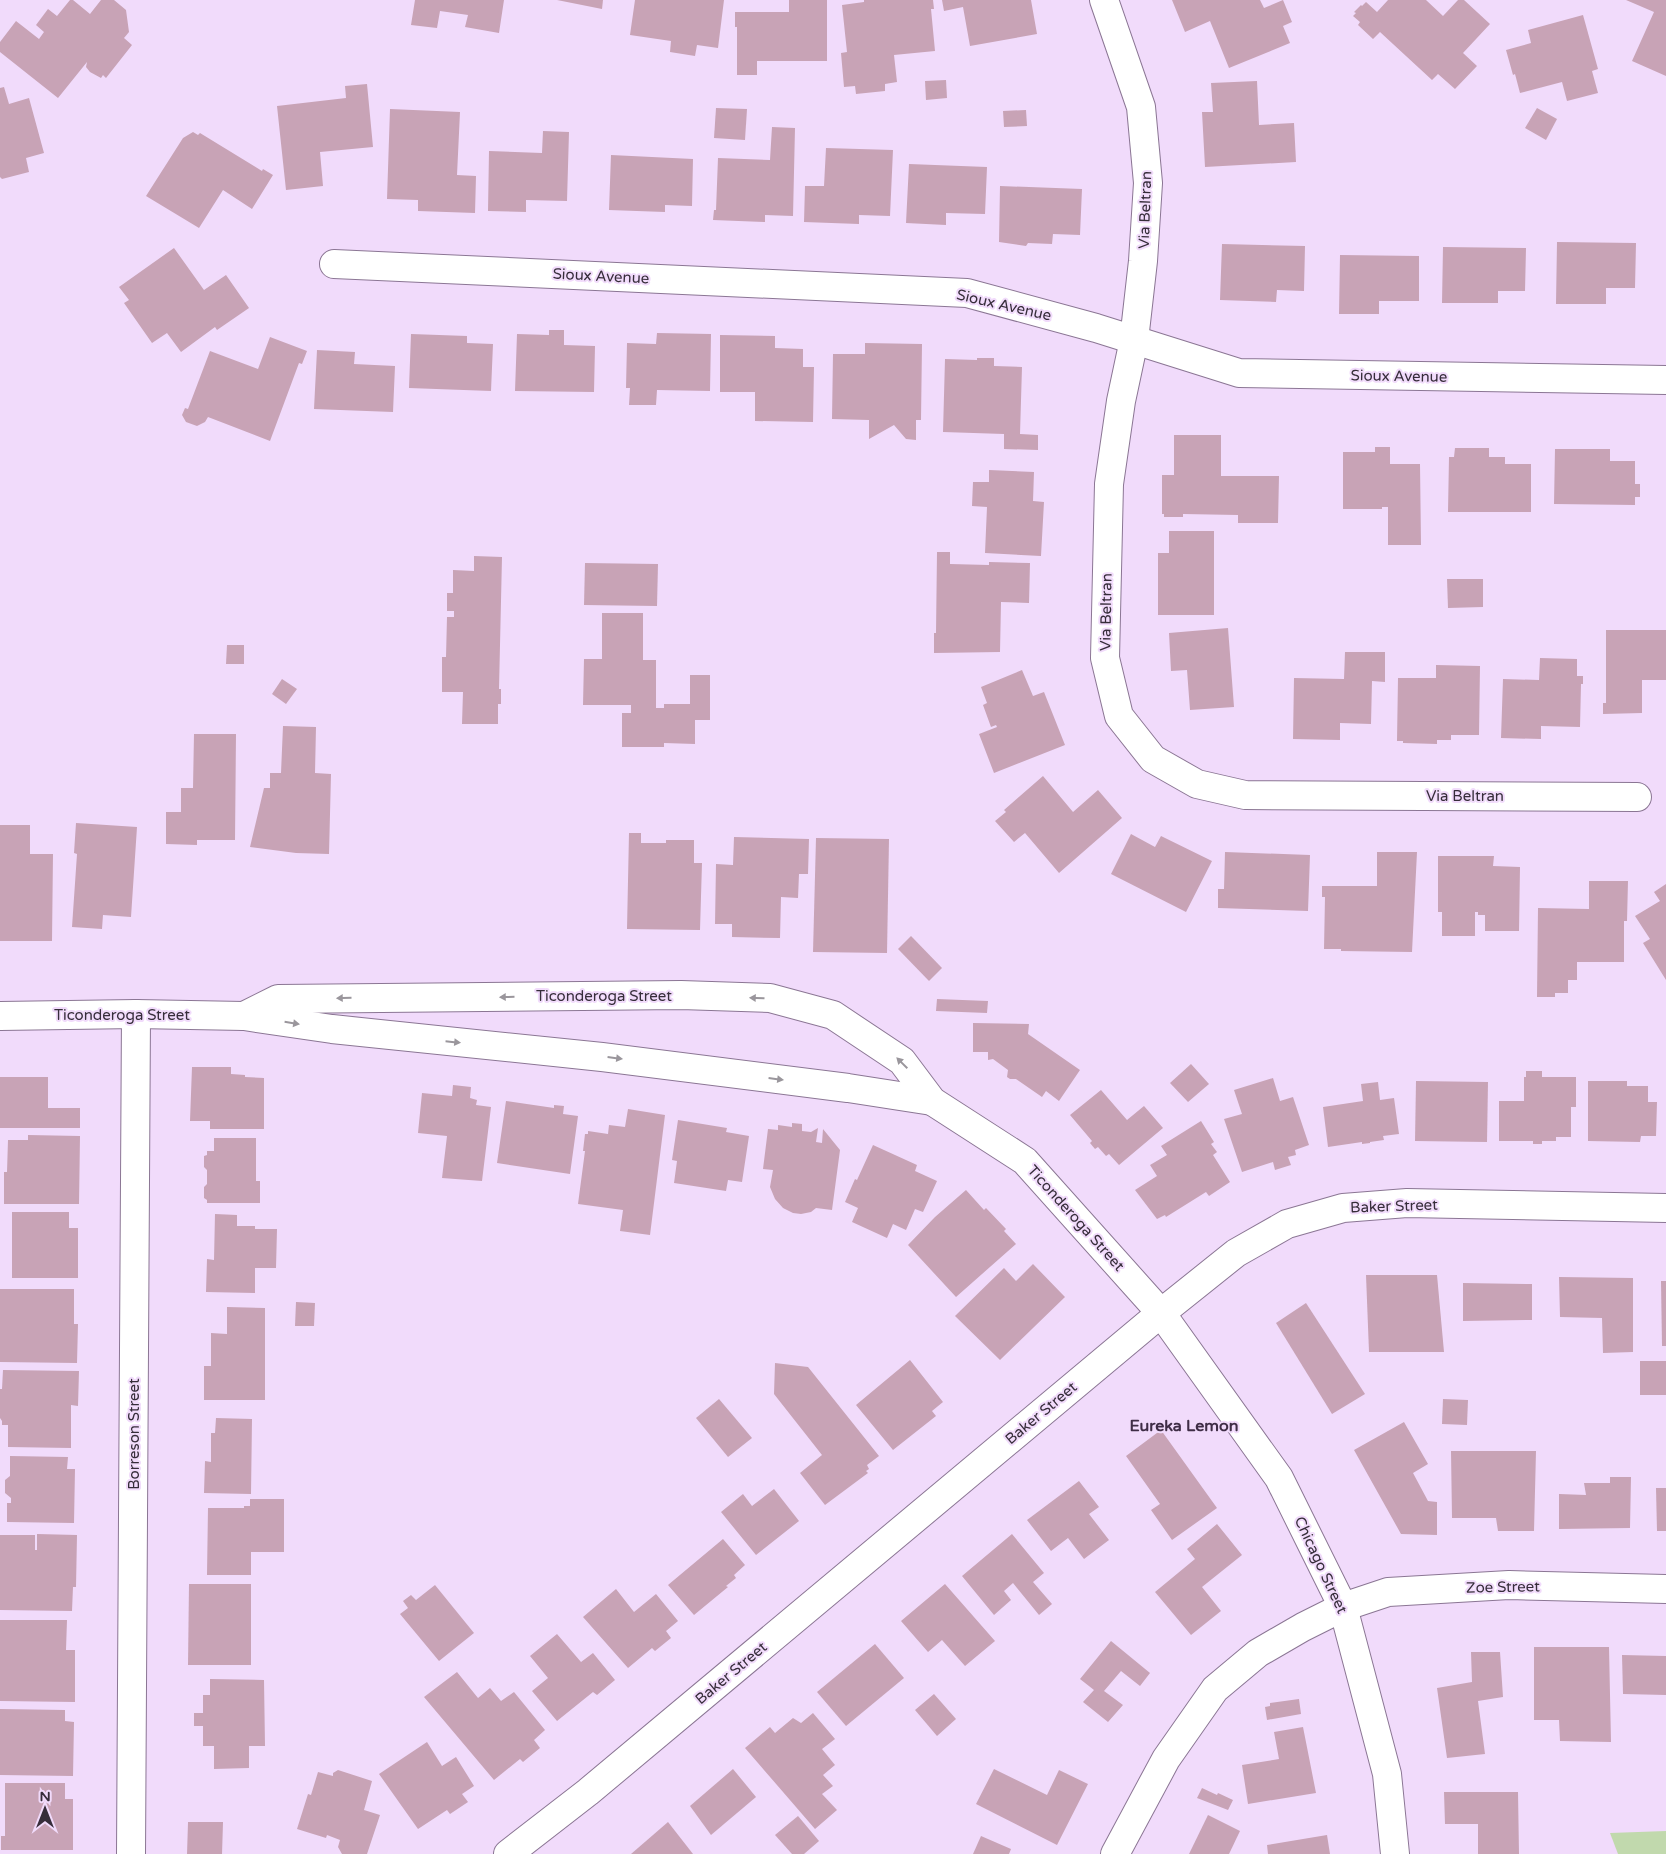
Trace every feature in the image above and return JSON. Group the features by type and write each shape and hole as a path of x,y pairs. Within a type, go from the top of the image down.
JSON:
{"street":[{"name":"Via Beltran","path":"1104,0 1141,107 1148,183 1143,261 1134,340 1121,401 1108,484 1105,658 1119,716 1153,759 1196,784 1245,795 1637,796"},
{"name":"Sioux Avenue","path":"334,264 967,293 1096,328 1238,373 1666,380"},
{"name":"Ticonderoga Street","path":"244,1016 278,999 661,995 770,998 832,1015 902,1061 932,1101 1025,1161 1161,1313"},
{"name":"Ticonderoga Street","path":"0,1016 136,1014 244,1016 332,1029 602,1057 848,1088 932,1101"},
{"name":"Borreson Street","path":"131,1854 136,1014"},
{"name":"Baker Street","path":"508,1854 588,1792 1161,1313 1236,1253 1287,1224 1344,1208 1407,1203 1666,1208"},
{"name":"Chicago Street","path":"1161,1313 1279,1478 1344,1607 1387,1774 1394,1854"},
{"name":"Zoe Street","path":"1115,1854 1166,1759 1215,1689 1258,1653 1303,1627 1344,1607 1388,1592 1499,1585 1666,1589"}],"green space":[{"path":"1666,1831 1666,1854 1618,1854 1610,1833"}],"building":[{"path":"70,0 73,0 90,14 101,0 114,0 126,10 129,32 124,38 132,45 106,78 103,75 101,78 90,72 86,67 87,62 58,98 0,52 0,42 16,21 39,39 44,32 36,25 48,9 57,16"},
{"path":"415,0 504,0 499,33 465,27 468,15 440,11 437,28 411,25"},
{"path":"557,0 603,0 602,9"},
{"path":"635,0 724,0 718,48 697,45 695,56 670,52 671,41 630,35"},
{"path":"789,0 827,0 827,61 757,61 757,75 737,75 737,27 735,27 735,12 789,12"},
{"path":"864,0 933,0 934,9 931,9 935,51 894,55 897,82 885,84 885,91 856,94 855,86 844,87 841,53 847,52 842,5 864,2"},
{"path":"942,0 1031,0 1037,34 970,46 963,7 944,11"},
{"path":"1172,0 1260,0 1264,8 1283,0 1292,22 1283,26 1290,43 1229,68 1210,21 1185,32"},
{"path":"1388,0 1426,0 1443,16 1458,0 1464,0 1490,24 1463,53 1477,66 1455,89 1438,74 1432,80 1380,32 1373,39 1358,25 1360,22 1353,16 1356,13 1354,12 1361,5 1366,2 1377,12"},
{"path":"1626,0 1666,0 1666,76 1632,61 1654,12"},
{"path":"1583,15 1598,69 1592,71 1598,93 1567,101 1562,82 1520,93 1506,50 1531,43 1528,30"},
{"path":"946,80 947,98 926,100 925,81"},
{"path":"1257,81 1259,125 1294,123 1296,162 1205,167 1202,112 1213,112 1211,83"},
{"path":"367,84 373,147 320,152 323,186 286,190 277,106 346,98 345,86"},
{"path":"4,87 9,104 29,98 44,153 26,158 29,172 2,179 0,177 0,88"},
{"path":"716,108 747,109 745,140 714,138"},
{"path":"1537,108 1557,119 1546,140 1525,128"},
{"path":"390,109 460,112 457,175 476,176 475,213 418,211 418,200 387,199"},
{"path":"1026,110 1027,126 1004,127 1003,111"},
{"path":"772,127 795,128 793,216 765,215 765,222 713,220 714,210 716,210 718,158 770,160"},
{"path":"543,131 569,132 567,201 526,200 526,212 488,211 489,151 542,153"},
{"path":"193,132 198,135 200,133 262,171 263,169 273,175 252,209 223,190 199,228 146,196 183,138"},
{"path":"826,148 893,150 890,216 859,215 859,224 804,222 805,186 824,186"},
{"path":"611,155 693,159 692,206 665,205 665,212 609,210"},
{"path":"909,164 987,167 985,214 946,213 946,225 906,223"},
{"path":"1000,186 1082,189 1080,235 1053,234 1052,244 1028,243 1026,246 999,242"},
{"path":"1557,242 1636,243 1635,288 1606,288 1606,304 1556,304"},
{"path":"1222,244 1305,246 1304,291 1277,290 1276,302 1220,300"},
{"path":"1443,247 1526,248 1525,291 1498,291 1498,303 1442,303"},
{"path":"174,248 204,290 226,275 249,308 217,330 215,327 181,352 167,333 152,343 124,303 129,300 119,287"},
{"path":"1340,255 1419,256 1419,301 1379,301 1379,314 1339,314"},
{"path":"549,330 564,330 564,345 595,346 594,392 515,391 517,334 549,335"},
{"path":"657,333 711,334 710,391 657,390 656,405 629,405 630,388 626,388 627,343 656,344"},
{"path":"411,334 467,336 467,343 493,344 491,391 409,388"},
{"path":"720,335 775,336 775,348 803,349 803,367 814,367 813,422 755,421 755,392 720,392"},
{"path":"270,337 307,351 302,364 299,363 270,441 208,417 205,422 197,426 186,422 182,415 185,408 188,409 210,351 258,369"},
{"path":"865,343 922,344 921,420 916,420 916,440 906,439 894,425 869,439 869,420 832,419 833,354 865,354"},
{"path":"317,350 355,352 354,364 395,366 393,412 314,409"},
{"path":"977,358 994,358 994,366 1022,367 1020,434 1038,435 1038,450 1004,449 1004,434 943,432 945,359 977,360"},
{"path":"1174,435 1221,435 1221,476 1279,476 1278,523 1238,523 1238,515 1183,514 1183,517 1164,517 1164,514 1162,514 1162,475 1174,475"},
{"path":"1375,447 1390,447 1390,464 1420,464 1421,545 1388,545 1388,507 1382,507 1382,509 1343,509 1343,452 1375,452"},
{"path":"1455,448 1489,448 1489,457 1505,457 1505,464 1531,464 1531,512 1448,512 1449,457 1454,457"},
{"path":"1555,449 1610,449 1610,461 1635,461 1635,484 1640,484 1640,497 1635,497 1635,505 1554,504"},
{"path":"989,470 1034,472 1033,501 1044,502 1041,556 985,553 987,507 972,506 973,482 989,482"},
{"path":"1169,531 1214,531 1214,615 1158,615 1158,553 1169,553"},
{"path":"937,552 950,552 950,564 989,565 989,562 1030,563 1029,603 1001,602 1000,652 934,653"},
{"path":"474,556 502,557 499,689 501,689 501,704 498,704 498,724 462,724 463,692 442,692 442,657 446,657 447,617 454,617 454,611 447,611 447,593 453,593 453,570 474,571"},
{"path":"585,563 658,564 657,606 584,605"},
{"path":"1447,579 1483,579 1483,607 1448,608"},
{"path":"602,613 643,613 643,660 656,660 656,708 664,708 664,704 690,704 690,675 710,675 710,720 695,720 695,744 664,743 664,747 622,747 622,713 631,713 631,705 583,705 584,659 602,659"},
{"path":"1228,628 1234,707 1190,710 1187,670 1171,671 1169,633"},
{"path":"1606,630 1666,630 1666,680 1642,680 1642,713 1603,714 1603,703 1606,703"},
{"path":"227,645 244,645 244,664 226,664"},
{"path":"1345,652 1385,652 1385,682 1372,681 1371,724 1340,723 1340,740 1293,739 1294,678 1344,679"},
{"path":"1540,658 1577,659 1577,676 1583,676 1583,684 1581,684 1580,727 1541,726 1541,739 1501,738 1503,679 1539,680"},
{"path":"1436,665 1480,666 1479,735 1451,735 1451,740 1437,740 1437,744 1403,743 1403,741 1397,741 1398,678 1436,678"},
{"path":"1022,670 1033,696 1044,692 1065,745 994,773 979,734 997,727 996,725 991,727 983,705 987,703 981,687"},
{"path":"282,679 297,689 286,704 272,694"},
{"path":"283,726 316,727 315,773 331,774 329,854 296,853 250,847 264,788 270,788 270,773 281,773"},
{"path":"194,734 236,734 235,840 197,840 197,845 166,844 166,812 181,812 181,788 193,788"},
{"path":"1043,776 1073,812 1098,790 1122,818 1059,873 1025,833 1014,842 995,821 1006,812 1004,810"},
{"path":"76,823 137,827 131,917 103,915 102,929 72,927 77,854 74,853"},
{"path":"0,825 30,825 30,854 53,854 52,941 0,941"},
{"path":"629,833 641,833 641,843 666,843 666,840 694,840 694,863 702,863 700,930 627,929"},
{"path":"1131,834 1155,847 1161,836 1212,861 1186,912 1111,874"},
{"path":"734,837 809,839 808,874 799,874 798,898 781,897 780,938 732,937 732,924 715,924 716,864 733,865"},
{"path":"816,838 889,839 887,953 813,952"},
{"path":"1225,852 1310,855 1308,911 1218,908 1218,889 1224,889"},
{"path":"1377,852 1417,852 1412,952 1324,949 1325,897 1322,897 1322,886 1377,886"},
{"path":"1438,856 1494,856 1493,866 1520,867 1519,931 1485,931 1485,915 1478,915 1478,912 1475,912 1475,936 1442,936 1442,912 1438,912"},
{"path":"1589,881 1628,881 1627,921 1624,921 1624,962 1577,962 1577,980 1568,980 1568,993 1555,993 1555,997 1537,997 1538,908 1589,909"},
{"path":"1666,884 1666,980 1643,943 1650,939 1635,916 1660,901 1654,892"},
{"path":"911,936 942,968 929,981 898,949"},
{"path":"937,999 988,1001 987,1013 936,1011"},
{"path":"973,1023 1029,1024 1028,1034 1080,1070 1059,1101 1046,1091 1042,1097 1016,1079 1007,1077 1008,1070 993,1059 988,1060 988,1052 973,1052"},
{"path":"1191,1064 1209,1084 1188,1102 1170,1083"},
{"path":"192,1067 231,1067 231,1074 264,1078 264,1129 210,1129 210,1121 190,1121"},
{"path":"1526,1071 1542,1071 1542,1077 1576,1077 1576,1107 1571,1107 1571,1137 1556,1137 1556,1141 1542,1141 1542,1144 1533,1144 1533,1141 1499,1141 1499,1101 1524,1101 1524,1077 1526,1077"},
{"path":"0,1077 48,1077 48,1108 80,1108 80,1128 0,1128"},
{"path":"1273,1078 1280,1101 1293,1097 1309,1145 1295,1150 1296,1155 1288,1157 1291,1165 1275,1170 1273,1162 1242,1172 1224,1119 1242,1114 1234,1090"},
{"path":"1416,1081 1488,1082 1487,1142 1415,1141"},
{"path":"1588,1081 1627,1081 1627,1086 1648,1086 1648,1102 1657,1102 1656,1136 1641,1136 1640,1142 1588,1141"},
{"path":"1378,1082 1380,1100 1394,1098 1399,1134 1383,1136 1384,1140 1370,1143 1362,1144 1362,1142 1328,1147 1323,1107 1363,1101 1361,1084"},
{"path":"453,1085 471,1087 470,1098 477,1100 476,1105 491,1107 482,1181 442,1178 447,1136 418,1133 422,1093 452,1096"},
{"path":"1101,1090 1127,1120 1144,1106 1163,1128 1119,1165 1109,1154 1106,1156 1098,1147 1095,1149 1090,1143 1092,1141 1070,1115"},
{"path":"506,1101 554,1108 554,1105 564,1106 563,1114 578,1116 570,1174 497,1163"},
{"path":"628,1109 665,1115 650,1235 620,1231 623,1210 578,1204 585,1151 583,1151 585,1134 588,1134 588,1131 608,1134 609,1125 625,1127"},
{"path":"678,1120 727,1128 726,1132 749,1136 742,1182 728,1180 726,1191 674,1183 677,1161 672,1160"},
{"path":"1201,1121 1214,1142 1211,1144 1217,1152 1213,1155 1230,1182 1209,1196 1206,1192 1166,1217 1165,1215 1157,1219 1135,1190 1157,1176 1150,1165 1167,1155 1161,1146"},
{"path":"792,1123 802,1124 802,1131 811,1132 818,1128 816,1142 822,1143 823,1129 840,1150 832,1210 816,1208 811,1212 793,1213 783,1208 775,1199 770,1187 773,1170 763,1169 768,1129 778,1130 778,1125 792,1127"},
{"path":"28,1135 80,1136 79,1204 4,1204 4,1172 7,1172 8,1140 28,1140"},
{"path":"214,1138 256,1138 256,1181 260,1181 260,1203 207,1203 207,1200 204,1198 207,1170 204,1167 204,1156 207,1155 207,1151 214,1151"},
{"path":"873,1145 917,1165 915,1171 937,1181 923,1212 915,1209 906,1230 893,1224 887,1238 852,1222 858,1208 845,1202"},
{"path":"966,1190 984,1210 986,1208 1006,1229 1004,1231 1016,1244 956,1297 908,1245 935,1217"},
{"path":"12,1212 69,1212 69,1228 78,1228 78,1278 12,1278"},
{"path":"215,1214 237,1215 237,1226 255,1226 255,1229 277,1229 276,1268 255,1268 255,1293 206,1292 207,1259 214,1260"},
{"path":"1033,1264 1065,1297 1000,1360 955,1316 1004,1268 1016,1281"},
{"path":"1366,1275 1437,1275 1444,1352 1369,1352"},
{"path":"1559,1277 1633,1278 1633,1352 1603,1353 1602,1318 1560,1317"},
{"path":"1661,1281 1666,1281 1666,1346 1662,1346"},
{"path":"1463,1283 1532,1284 1532,1320 1463,1321"},
{"path":"0,1289 74,1289 74,1324 78,1324 77,1363 0,1362"},
{"path":"296,1302 315,1303 314,1326 295,1326"},
{"path":"1306,1303 1365,1394 1332,1414 1276,1323"},
{"path":"227,1307 265,1308 265,1400 204,1400 204,1366 211,1366 211,1333 227,1334"},
{"path":"910,1360 943,1402 932,1411 936,1416 893,1450 856,1405"},
{"path":"1640,1361 1666,1361 1666,1395 1640,1395"},
{"path":"775,1363 808,1367 879,1456 867,1465 869,1469 866,1471 868,1473 825,1505 800,1473 822,1455 774,1394"},
{"path":"3,1370 79,1371 78,1406 71,1405 71,1448 8,1447 8,1425 2,1425 0,1418 0,1389 2,1389"},
{"path":"719,1399 752,1438 728,1457 696,1418"},
{"path":"1443,1399 1468,1400 1467,1425 1442,1424"},
{"path":"216,1418 252,1419 251,1494 204,1493 205,1461 211,1462 211,1433 215,1433"},
{"path":"1404,1422 1428,1464 1413,1473 1428,1501 1437,1502 1437,1535 1401,1534 1354,1450"},
{"path":"1161,1430 1217,1508 1172,1540 1151,1510 1160,1504 1126,1456"},
{"path":"1451,1451 1536,1451 1534,1531 1498,1531 1496,1518 1452,1518"},
{"path":"10,1456 68,1457 67,1469 75,1469 74,1523 7,1522 7,1503 11,1503 11,1498 5,1493 5,1480 10,1476"},
{"path":"1610,1477 1631,1477 1630,1528 1559,1529 1559,1494 1586,1495 1584,1483 1610,1483"},
{"path":"1079,1481 1099,1507 1089,1514 1109,1540 1084,1559 1068,1538 1051,1551 1027,1520"},
{"path":"1656,1488 1666,1488 1666,1531 1657,1531"},
{"path":"774,1489 799,1521 756,1555 721,1512 743,1494 752,1506"},
{"path":"250,1499 284,1499 284,1552 251,1552 251,1575 207,1575 208,1508 244,1508 244,1506 250,1506"},
{"path":"1217,1524 1242,1555 1202,1587 1221,1611 1191,1635 1155,1592 1195,1559 1187,1549"},
{"path":"37,1534 77,1535 76,1587 73,1587 72,1611 0,1610 0,1535 35,1535 35,1550 37,1550"},
{"path":"1012,1534 1044,1573 1033,1582 1052,1604 1039,1615 1013,1583 1004,1591 1011,1600 994,1615 962,1576"},
{"path":"723,1539 745,1565 734,1575 736,1578 726,1586 728,1587 694,1615 668,1585"},
{"path":"189,1584 251,1584 251,1665 188,1665"},
{"path":"945,1584 995,1641 965,1666 942,1640 928,1652 901,1621"},
{"path":"435,1585 474,1633 439,1661 400,1614 408,1608 403,1601 411,1595 416,1600"},
{"path":"616,1589 634,1612 656,1594 678,1621 666,1631 671,1638 655,1651 652,1648 628,1668 583,1617"},
{"path":"0,1620 67,1620 66,1650 75,1650 75,1702 0,1701"},
{"path":"557,1634 581,1662 593,1653 615,1680 597,1695 593,1692 557,1721 532,1691 548,1678 530,1656"},
{"path":"1111,1641 1150,1673 1140,1686 1121,1671 1104,1691 1123,1705 1108,1722 1083,1702 1094,1690 1080,1679"},
{"path":"875,1644 904,1678 846,1726 817,1692"},
{"path":"1534,1647 1609,1647 1611,1742 1560,1741 1559,1720 1534,1720"},
{"path":"1471,1652 1500,1652 1503,1697 1478,1701 1485,1754 1447,1758 1437,1688 1472,1682"},
{"path":"1622,1655 1666,1656 1666,1695 1623,1694"},
{"path":"457,1672 478,1698 490,1688 501,1701 514,1692 545,1730 534,1740 540,1748 523,1762 520,1759 494,1780 424,1697"},
{"path":"210,1679 264,1680 265,1746 249,1746 249,1768 214,1769 214,1746 203,1746 203,1726 194,1726 194,1713 203,1713 203,1695 210,1695"},
{"path":"934,1694 956,1719 937,1736 915,1710"},
{"path":"1299,1699 1301,1714 1267,1720 1265,1707 1270,1706 1270,1703"},
{"path":"0,1709 65,1710 65,1721 74,1722 73,1776 0,1775"},
{"path":"813,1713 835,1739 822,1749 835,1765 823,1775 833,1786 822,1794 837,1810 815,1829 745,1748 770,1727 775,1733 793,1718 801,1723"},
{"path":"1303,1727 1316,1793 1248,1804 1242,1765 1279,1759 1274,1732"},
{"path":"427,1742 442,1766 456,1757 474,1786 462,1794 468,1802 450,1814 447,1810 418,1829 379,1774"},
{"path":"733,1769 756,1797 711,1835 690,1806"},
{"path":"994,1769 1047,1795 1059,1770 1088,1784 1057,1845 976,1804"},
{"path":"338,1770 372,1781 364,1810 380,1815 367,1854 342,1854 338,1847 340,1840 327,1835 326,1838 297,1829 308,1794 311,1795 318,1772 333,1776 333,1773"},
{"path":"5,1783 65,1783 65,1799 73,1799 73,1850 1,1850 1,1836 5,1836"},
{"path":"1202,1788 1233,1800 1228,1810 1197,1798"},
{"path":"1444,1792 1518,1792 1519,1854 1478,1854 1478,1824 1445,1824"},
{"path":"1208,1815 1240,1831 1229,1854 1189,1854"},
{"path":"798,1816 819,1841 804,1854 792,1854 775,1835"},
{"path":"188,1822 223,1822 222,1854 187,1854"},
{"path":"668,1822 693,1854 631,1854"},
{"path":"1327,1835 1330,1854 1268,1854 1267,1845"},
{"path":"981,1836 1011,1849 1009,1854 973,1854"}],"district":[{"name":"Eureka Lemon","path":"1184,1426"}]}
